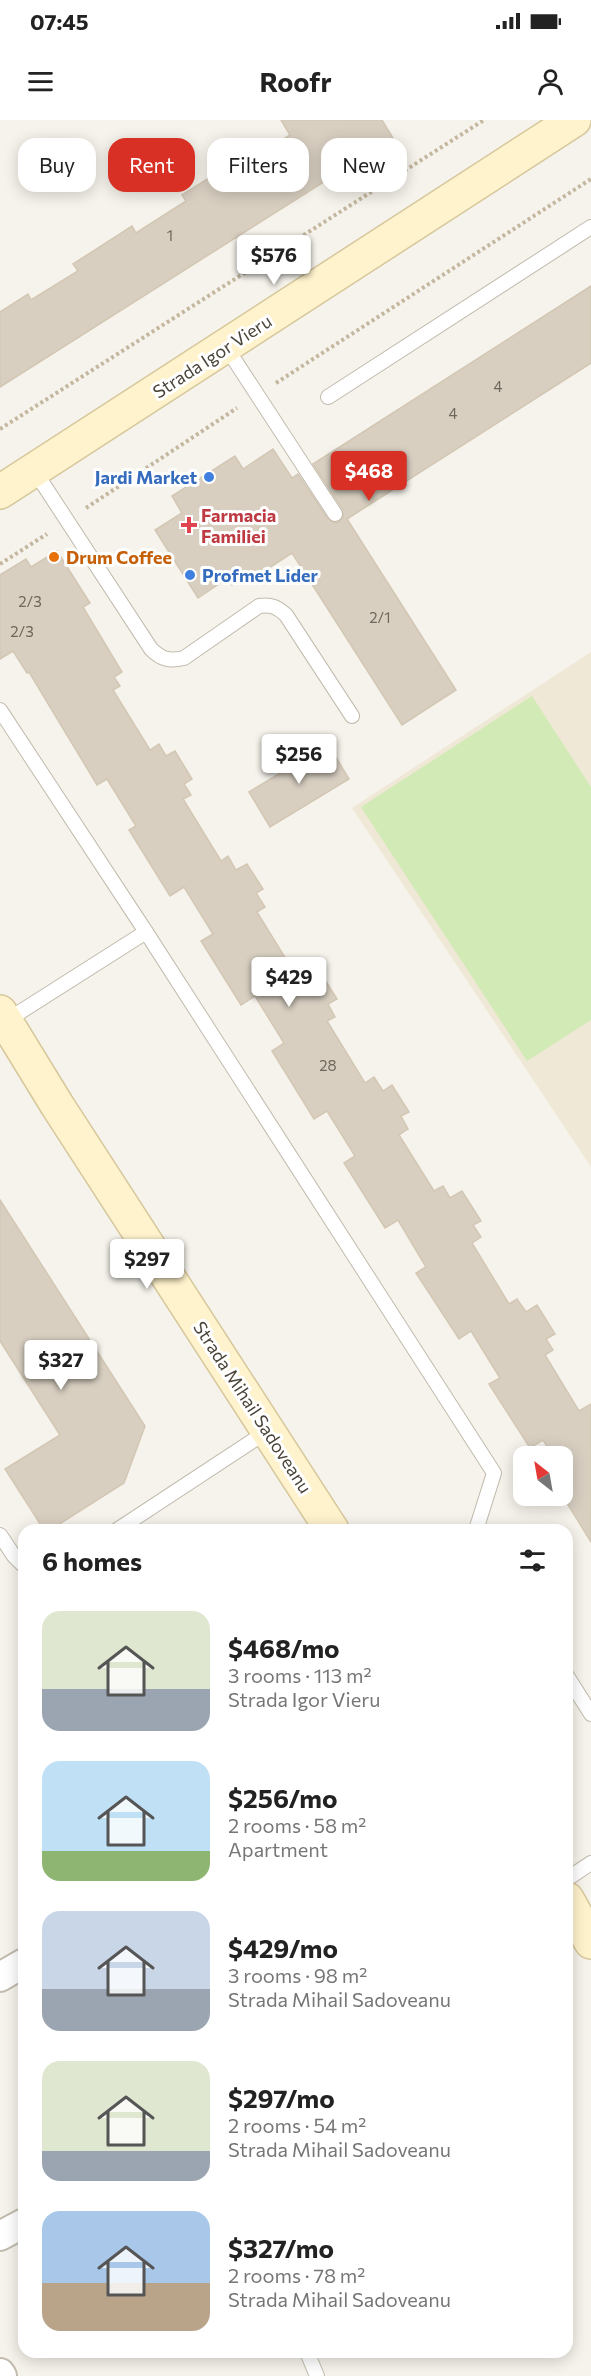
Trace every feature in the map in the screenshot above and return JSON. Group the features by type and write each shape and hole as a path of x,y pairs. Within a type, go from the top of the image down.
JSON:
{"main road":[{"name":"Strada Igor Vieru","path":"0,492 574,120"},
{"name":"Strada Mihail Sadoveanu","path":"3,1016 57,1105 328,1524"},
{"path":"573,1908 591,1942"}],"street":[{"path":"0,1977 18,1966"},
{"path":"0,2236 18,2226"}],"lane":[{"path":"328,397 591,227"},
{"path":"226,347 334,514"},
{"path":"34,470 158,656 173,660 184,658 259,606 277,607 286,615 352,716"},
{"path":"0,710 146,932 494,1473 478,1524"},
{"path":"3,1016 146,932"},
{"path":"126,1524 268,1430"},
{"path":"0,1535 18,1560"},
{"path":"573,1686 591,1714"},
{"path":"573,1891 591,1863"},
{"path":"310,2358 317,2376"}],"path":[{"path":"0,429 484,120"},
{"path":"0,564 591,179"}],"shaded area":[{"path":"591,652 591,1167 352,808"}],"green space":[{"path":"532,696 591,787 591,1020 527,1061 361,807"}],"building":[{"path":"281,120 382,120 393,138 321,138 321,184 309,191 309,138 285,138 290,135"},
{"path":"207,179 207,192 308,192 0,387 0,312 28,294 31,300 78,271 73,264 132,226 136,233 186,201 182,195 187,192 195,192 195,187"},
{"path":"591,286 591,363 347,519 456,690 402,725 292,553 244,584 242,579 232,585 228,578 198,598 155,530 182,513 172,496 235,456 243,469 273,449 292,478 298,474 328,519 335,523 339,522 343,518 343,510 313,464"},
{"path":"57,551 90,603 83,607 122,672 114,677 120,686 113,690 150,750 159,744 166,756 175,751 192,779 184,784 191,795 183,799 221,861 228,856 236,870 247,864 263,889 256,893 265,907 257,912 292,969 301,964 309,978 320,972 337,999 328,1004 335,1017 327,1021 365,1083 374,1077 383,1091 392,1085 409,1112 401,1116 408,1129 399,1135 434,1191 443,1186 450,1198 462,1191 481,1221 473,1225 481,1237 472,1243 509,1304 517,1299 526,1312 537,1305 555,1334 546,1339 553,1350 545,1355 579,1411 591,1404 591,1542 569,1506 573,1506 573,1446 547,1446 543,1440 529,1446 489,1384 500,1378 471,1331 459,1339 416,1273 426,1267 398,1220 385,1228 344,1163 355,1156 327,1111 314,1119 272,1051 284,1043 255,996 241,1005 201,941 213,934 184,887 170,896 129,830 136,826 107,779 97,785 29,672 27,673 13,651 0,659 0,575 26,559 31,567"},
{"path":"328,744 349,779 270,827 249,792"},
{"path":"0,1200 145,1426 124,1483 59,1524 40,1524 5,1469 60,1435 0,1341"}],"place":[{"name":"Jardi Market","path":"209,477"},
{"name":"Farmacia Familiei","path":"189,525"},
{"name":"Drum Coffee","path":"54,557"},
{"name":"Profmet Lider","path":"190,575"}]}
